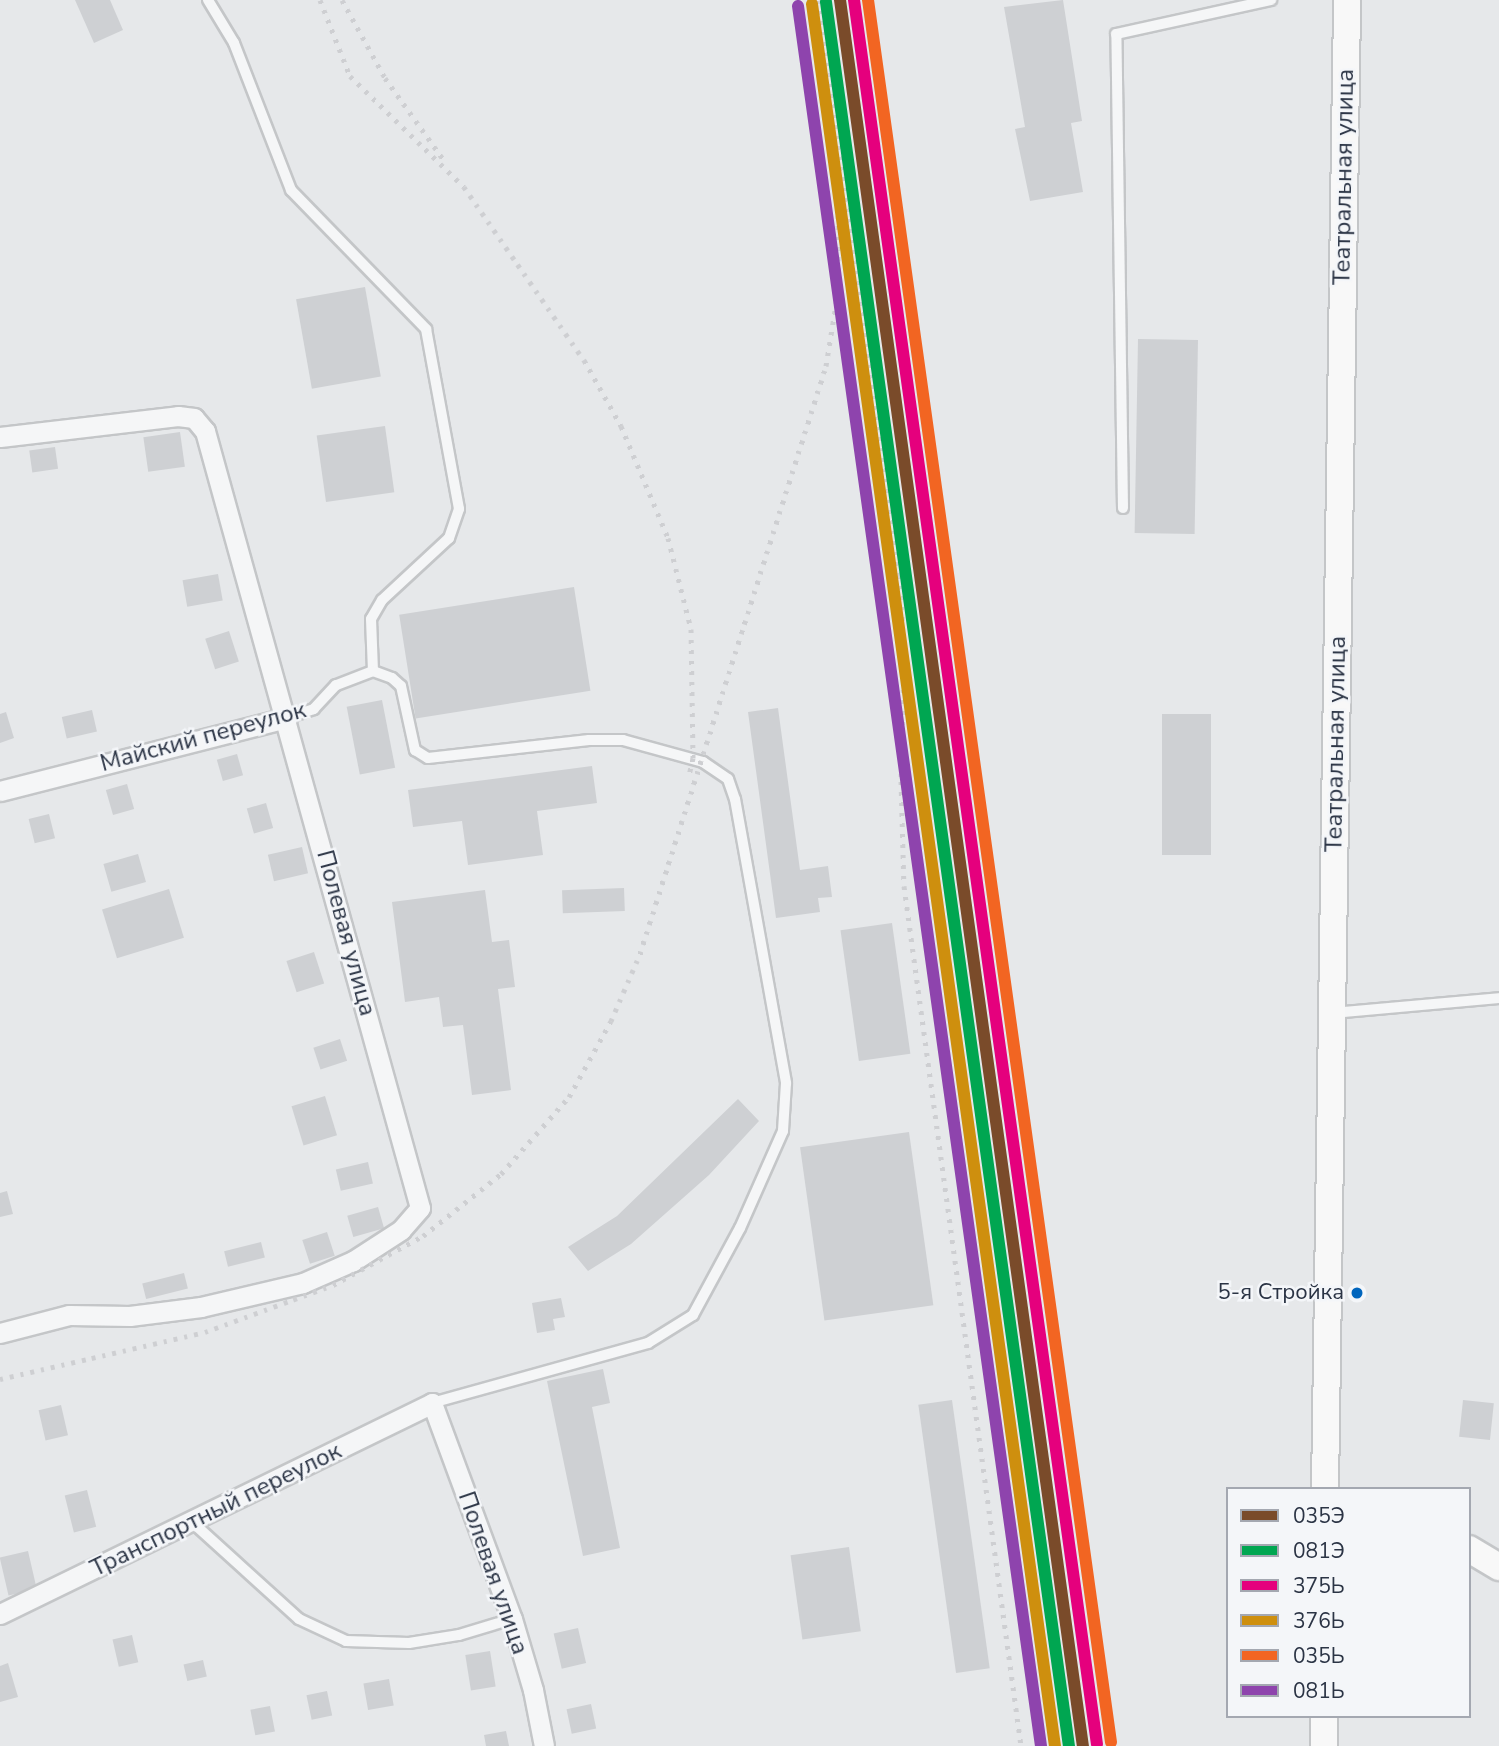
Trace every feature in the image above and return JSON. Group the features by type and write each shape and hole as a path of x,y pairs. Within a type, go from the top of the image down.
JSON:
{"main road":[{"name":"Театральная улица","path":"1330,1487 1332,1013 1347,0"},
{"path":"1471,1550 1499,1567"},
{"path":"1324,1718 1324,1746"}],"street":[{"name":"Полевая улица","path":"0,437 178,416 194,418 205,431 287,718 421,1208 401,1230 353,1261 303,1283 201,1307 130,1316 69,1315 0,1334"},
{"name":"Майский переулок","path":"0,791 287,718"},
{"name":"Полевая улица","path":"432,1403 512,1619 533,1690 544,1746"},
{"name":"Транспортный переулок","path":"0,1614 432,1403"}],"lane":[{"path":"208,0 234,43 291,190 426,329 459,509 449,538 382,600 371,619 373,671 392,678 401,686 415,750 428,758 589,740 623,740 680,754 715,767 728,779 735,799 786,1083 783,1131 740,1228 693,1315 648,1343 432,1403"},
{"path":"1123,508 1116,34 1270,0"},
{"name":"Майский переулок","path":"287,718 314,709 336,685 373,671"},
{"path":"1332,1013 1499,999"},
{"path":"192,1522 299,1619 346,1641 409,1643 459,1635 512,1619"}],"building":[{"path":"75,0 110,0 123,30 94,43"},
{"path":"1063,0 1082,121 1071,123 1083,192 1030,201 1015,129 1025,127 1004,7"},
{"path":"365,287 381,377 312,389 296,299"},
{"path":"1138,339 1198,340 1195,534 1135,533"},
{"path":"385,426 394,492 326,502 317,436"},
{"path":"180,432 185,467 148,472 143,437"},
{"path":"55,447 58,469 32,472 29,451"},
{"path":"218,574 223,601 187,607 183,580"},
{"path":"574,587 590,691 416,718 399,615"},
{"path":"229,631 239,661 215,669 205,639"},
{"path":"382,700 395,768 360,775 347,707"},
{"path":"778,708 800,870 828,866 832,897 818,898 820,912 776,918 748,712"},
{"path":"92,710 97,731 67,738 62,717"},
{"path":"6,712 14,738 0,743 0,714"},
{"path":"1162,714 1211,714 1211,855 1162,855"},
{"path":"237,754 243,775 223,781 217,760"},
{"path":"592,766 597,803 537,811 543,855 468,865 462,821 413,827 408,790"},
{"path":"127,784 134,809 113,815 106,790"},
{"path":"266,803 273,828 254,834 247,809"},
{"path":"49,814 55,838 35,843 29,819"},
{"path":"302,847 308,873 274,881 268,855"},
{"path":"138,854 146,882 111,892 103,864"},
{"path":"624,888 625,911 563,913 562,890"},
{"path":"169,889 184,938 117,958 102,909"},
{"path":"485,890 492,942 509,940 515,987 498,989 511,1090 472,1095 463,1025 443,1027 439,997 405,1002 392,902"},
{"path":"892,923 910,1054 859,1061 841,930"},
{"path":"314,952 324,983 297,992 286,961"},
{"path":"340,1039 347,1061 320,1070 313,1048"},
{"path":"325,1096 337,1135 304,1145 292,1106"},
{"path":"738,1099 759,1121 709,1175 631,1244 588,1271 568,1247 617,1216"},
{"path":"909,1132 933,1305 824,1321 800,1147"},
{"path":"368,1162 373,1183 341,1191 336,1169"},
{"path":"7,1191 13,1214 0,1217 0,1193"},
{"path":"378,1207 384,1228 353,1237 347,1216"},
{"path":"327,1232 335,1256 310,1264 302,1240"},
{"path":"261,1242 265,1258 228,1267 224,1251"},
{"path":"184,1273 188,1289 146,1299 142,1283"},
{"path":"561,1298 565,1317 553,1319 555,1330 537,1333 532,1303"},
{"path":"603,1369 610,1403 592,1407 620,1548 583,1556 547,1381"},
{"path":"952,1400 990,1668 956,1673 918,1405"},
{"path":"1463,1400 1494,1403 1490,1440 1459,1437"},
{"path":"61,1405 68,1435 46,1440 39,1410"},
{"path":"87,1490 96,1527 74,1532 65,1496"},
{"path":"849,1547 861,1631 802,1639 791,1555"},
{"path":"28,1551 37,1589 9,1596 0,1557"},
{"path":"578,1628 586,1663 562,1669 554,1634"},
{"path":"132,1635 138,1662 119,1667 113,1639"},
{"path":"490,1651 496,1687 471,1690 465,1655"},
{"path":"203,1660 207,1677 187,1681 184,1664"},
{"path":"8,1663 18,1697 0,1702 0,1666"},
{"path":"389,1679 394,1706 368,1710 363,1684"},
{"path":"327,1691 332,1715 312,1720 306,1695"},
{"path":"591,1704 596,1728 572,1734 567,1709"},
{"path":"270,1706 275,1732 255,1735 250,1710"},
{"path":"506,1731 509,1746 486,1746 484,1735"}],"railway":[{"path":"320,0 350,76 464,187 584,360 621,426 668,538 691,629 693,758 689,776"},
{"path":"342,0 385,78 443,159"},
{"path":"819,0 900,575 904,658 901,781 904,886 1021,1746"},
{"path":"0,1379 205,1332 333,1285 423,1236 501,1174 569,1097 611,1021 640,954 826,366 838,292 838,198"}],"transit line":[{"name":"035Э","path":"840,0 1083,1746"},
{"name":"375Ь","path":"854,0 1097,1744"},
{"name":"035Ь","path":"868,0 1111,1742"},
{"name":"081Э","path":"826,2 1069,1746"},
{"name":"376Ь","path":"812,4 1055,1746"},
{"name":"081Ь","path":"798,6 1041,1746"}],"place":[{"name":"5-я Стройка","path":"1357,1293"}]}
